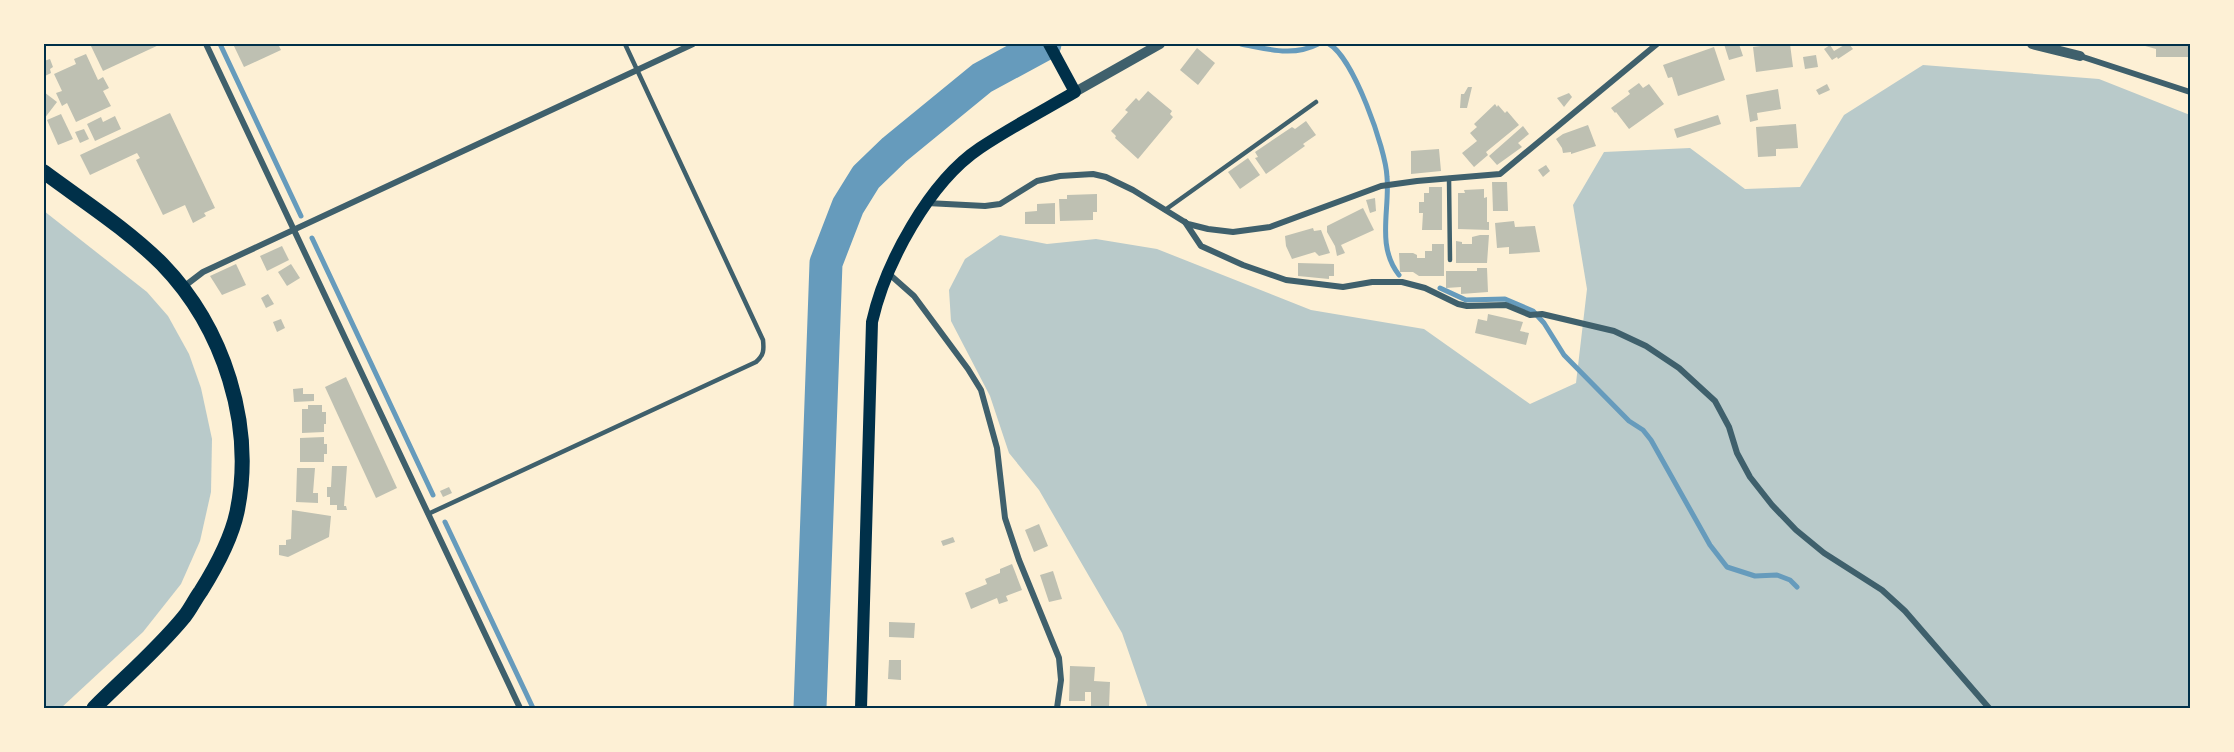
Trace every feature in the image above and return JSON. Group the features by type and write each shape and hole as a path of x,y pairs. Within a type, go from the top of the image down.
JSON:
{"highway":[{"path":"44,172 128,234 162,264 181,288 207,326 227,370 240,428 241,474 237,512 227,543 209,578 185,616 94,708"}],"main road":[{"path":"861,708 872,322 878,297 887,272 926,203 950,175 978,149 1075,92 1048,44"}],"street":[{"path":"206,44 520,708"},
{"path":"181,288 203,272 693,44"},
{"path":"1075,92 1160,44"},
{"path":"926,203 985,206 1000,204 1037,181 1060,176 1093,174 1106,177 1133,190 1185,222 1208,229 1233,232 1270,226 1381,186 1500,174 1657,44"},
{"path":"2032,44 2080,56 2190,92"},
{"path":"1185,222 1201,246 1243,265 1286,280 1343,287 1371,282 1402,282 1425,288 1458,304 1467,306 1506,305 1539,315 1614,331 1646,346 1679,368 1715,401 1729,427 1737,453 1750,477 1772,505 1796,530 1824,553 1882,590 1905,611 1989,708"},
{"path":"887,272 914,296 981,390 997,448 1005,518 1019,560 1059,658 1061,680 1057,708"}],"lane":[{"path":"428,514 756,362 764,350 763,340 625,44"},
{"path":"1165,210 1316,102"},
{"path":"1449,178 1450,260"}],"shaded area":[{"path":"1923,65 2099,79 2190,115 2190,708 1148,708 1122,633 1039,490 1009,453 990,396 951,321 949,290 965,259 1000,235 1047,244 1096,239 1157,249 1311,310 1424,329 1530,404 1576,383 1587,289 1573,205 1604,152 1690,148 1745,189 1800,187 1844,115"},
{"path":"44,211 147,292 168,316 189,354 201,388 212,439 211,492 200,541 181,584 143,632 61,708 44,708"}],"building":[{"path":"90,44 161,44 103,71"},
{"path":"233,44 278,44 281,50 244,67"},
{"path":"1724,44 1739,44 1743,56 1729,60"},
{"path":"1760,44 1790,44 1793,67 1756,72 1753,47 1761,46"},
{"path":"1846,44 1853,49 1838,59 1837,57 1832,60 1824,49 1830,45 1834,51"},
{"path":"2138,44 2190,44 2190,57 2156,57 2156,49"},
{"path":"1714,47 1725,80 1678,96 1672,77 1668,78 1663,65"},
{"path":"1197,48 1215,63 1198,85 1180,70"},
{"path":"86,54 98,80 103,77 109,88 103,91 111,106 76,122 67,103 62,106 56,93 62,91 54,74 76,64 74,59"},
{"path":"1816,55 1818,67 1805,69 1803,57"},
{"path":"50,59 53,67 50,69 51,73 45,76 44,61"},
{"path":"1639,83 1643,88 1649,84 1664,104 1629,129 1611,108 1630,94 1628,91"},
{"path":"1827,84 1830,90 1819,95 1816,90"},
{"path":"1468,87 1472,87 1467,108 1460,108 1461,94 1464,94"},
{"path":"1778,89 1781,109 1757,113 1758,120 1750,122 1746,95"},
{"path":"1148,91 1172,111 1170,114 1173,117 1138,159 1115,138 1116,136 1111,131 1128,112 1125,110 1136,98 1139,101"},
{"path":"44,92 57,102 44,119"},
{"path":"1569,93 1572,97 1564,107 1557,98"},
{"path":"1495,104 1505,113 1507,111 1519,125 1486,152 1488,155 1474,167 1462,153 1477,141 1470,133 1477,127 1474,124"},
{"path":"170,113 215,208 204,213 206,216 193,223 185,205 163,215 136,160 140,158 137,153 90,175 80,155"},
{"path":"61,114 73,139 58,145 47,120"},
{"path":"1718,115 1721,124 1677,138 1674,129"},
{"path":"115,116 121,129 95,141 87,124 101,117 103,122"},
{"path":"1306,121 1316,135 1303,144 1305,146 1266,174 1255,158 1258,157 1255,152 1292,127 1295,129"},
{"path":"1796,124 1798,148 1776,149 1776,156 1758,157 1756,127"},
{"path":"1588,125 1596,146 1571,154 1571,152 1563,153 1556,139"},
{"path":"1523,126 1529,134 1518,143 1522,147 1497,165 1489,156"},
{"path":"84,129 89,139 80,143 75,132"},
{"path":"1439,149 1441,171 1411,174 1411,151"},
{"path":"1248,158 1260,175 1240,189 1228,172"},
{"path":"1546,165 1550,171 1543,177 1538,170"},
{"path":"1492,182 1507,182 1508,211 1493,211"},
{"path":"1429,187 1442,187 1442,230 1422,230 1423,213 1419,213 1419,202 1424,202 1424,193 1429,193"},
{"path":"1484,189 1484,198 1487,197 1489,230 1458,229 1458,193 1465,193 1464,190"},
{"path":"1097,194 1097,212 1093,212 1093,220 1060,221 1059,199 1067,199 1067,195"},
{"path":"1375,198 1376,211 1370,213 1366,200"},
{"path":"1055,203 1055,224 1025,224 1025,212 1037,211 1037,204"},
{"path":"1363,208 1374,230 1341,245 1345,253 1337,256 1335,246 1327,232 1327,226"},
{"path":"1514,221 1515,227 1535,226 1540,252 1509,254 1509,247 1497,248 1495,223"},
{"path":"1313,228 1314,231 1321,230 1330,253 1319,256 1315,252 1292,259 1286,246 1285,236"},
{"path":"1489,235 1487,263 1456,263 1456,241 1462,244 1472,244 1472,237"},
{"path":"1432,244 1444,244 1444,276 1419,276 1413,272 1400,272 1399,253 1413,253 1417,255 1417,258 1425,258 1425,251 1432,251"},
{"path":"282,246 289,260 267,271 260,256"},
{"path":"1298,263 1334,264 1334,276 1329,276 1329,279 1298,276"},
{"path":"236,264 246,285 222,295 210,276"},
{"path":"291,264 300,278 287,286 278,272"},
{"path":"1477,268 1487,268 1488,292 1461,294 1461,287 1446,288 1446,271 1477,271"},
{"path":"268,294 274,304 266,308 261,298"},
{"path":"1488,314 1523,322 1520,331 1529,333 1526,345 1475,333 1478,319 1487,321"},
{"path":"281,319 285,328 277,332 273,322"},
{"path":"346,377 397,488 376,498 325,387"},
{"path":"303,388 303,394 314,394 314,401 294,402 293,389"},
{"path":"308,405 322,405 322,412 326,412 324,432 302,433 302,409 308,409"},
{"path":"324,437 327,454 324,454 324,462 300,462 300,438"},
{"path":"332,466 347,466 344,506 347,510 337,510 337,505 330,505 330,497 327,497 327,487 331,487"},
{"path":"297,468 315,468 313,493 318,493 318,503 296,502"},
{"path":"449,487 452,493 443,497 440,491"},
{"path":"292,510 331,516 329,537 288,557 279,555 279,545 286,545 286,540 291,539"},
{"path":"1039,524 1048,546 1034,552 1025,530"},
{"path":"953,537 955,542 943,546 941,541"},
{"path":"1012,564 1022,590 1006,596 1008,601 999,604 997,598 971,609 965,593 987,584 985,579 1000,573 1000,569"},
{"path":"1053,571 1062,599 1049,602 1040,575"},
{"path":"889,622 915,623 914,638 889,637"},
{"path":"889,660 901,660 901,680 888,679"},
{"path":"1070,666 1095,667 1094,681 1110,682 1109,708 1091,708 1091,692 1085,692 1085,701 1069,701"}],"waterway":[{"path":"220,44 301,216"},
{"path":"810,708 826,263 848,206 866,177 894,150 982,78 1045,44"},
{"path":"1241,44 1290,51 1318,44"},
{"path":"1329,44 1348,66 1375,126 1387,177 1386,240 1392,264 1399,275"},
{"path":"312,238 433,495"},
{"path":"1440,288 1466,300 1505,299 1533,311 1544,323 1564,355 1651,440 1710,545 1727,567 1755,576 1777,575 1790,580 1797,587"},
{"path":"445,522 533,708"}]}
